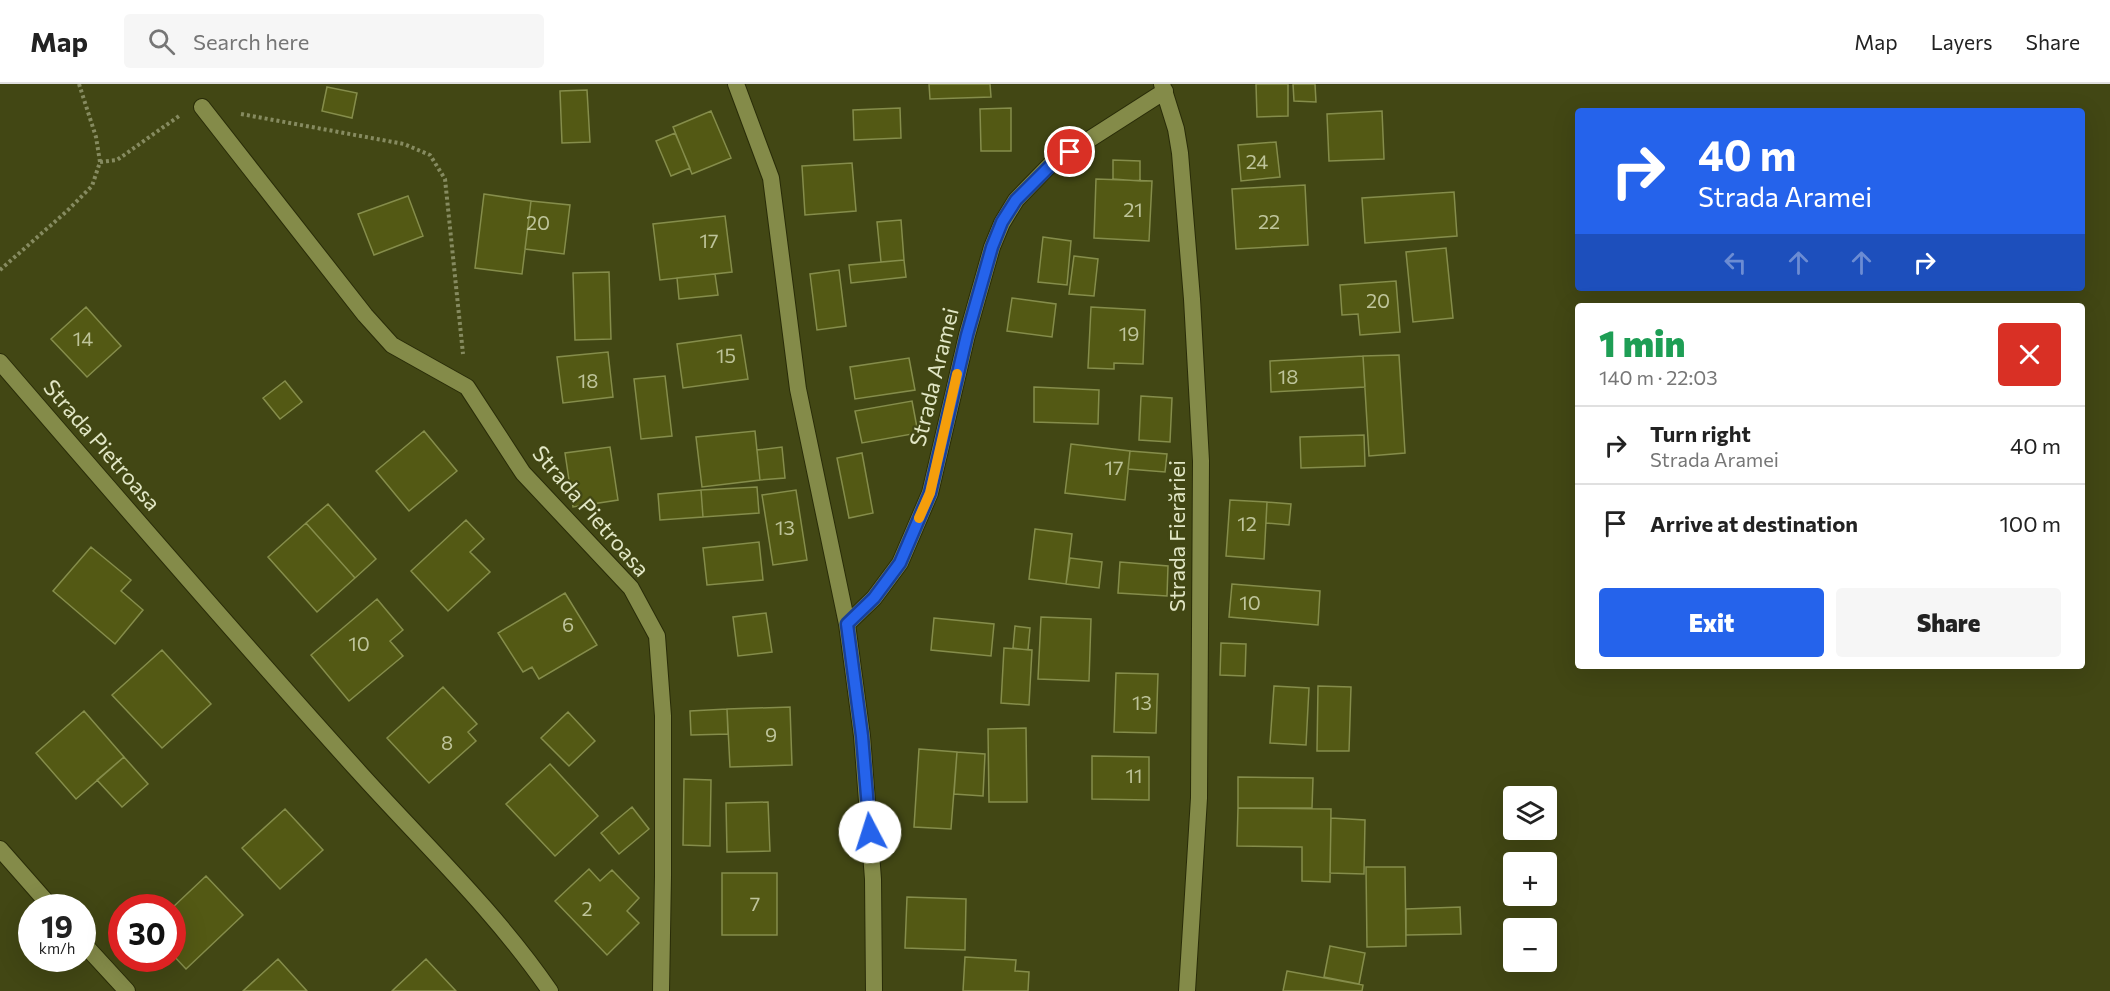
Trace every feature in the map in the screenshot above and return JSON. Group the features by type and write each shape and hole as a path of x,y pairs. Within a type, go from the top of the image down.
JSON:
{"street":[{"path":"736,84 771,178 798,389 847,624 862,736 873,879 874,991"},
{"name":"Strada Aramei","path":"847,624 874,598 900,563 930,493 967,335 992,247 1002,222 1016,200 1052,164 1163,87"},
{"name":"Strada Fierăriei","path":"1163,87 1176,129 1180,153 1192,299 1201,461 1199,798 1187,991"},
{"name":"Strada Pietroasa","path":"202,107 365,315 393,345 467,387 524,473 631,588 657,636 663,716 661,991"},
{"name":"Strada Pietroasa","path":"0,362 359,772 454,874 527,958 550,991"},
{"path":"0,849 40,894"},
{"path":"96,958 126,991"}],"path":[{"path":"0,270 92,186 100,162 96,137 79,84"},
{"path":"100,162 117,160 184,112 202,107 404,144 429,155 445,179 448,225 467,387"}],"building":[{"path":"929,84 990,84 991,97 930,99"},
{"path":"1256,84 1288,84 1288,116 1257,117"},
{"path":"1293,84 1315,84 1316,102 1294,101"},
{"path":"327,87 357,93 352,118 322,111"},
{"path":"587,90 590,142 562,143 560,91"},
{"path":"900,108 901,138 854,140 853,110"},
{"path":"1011,108 1011,151 981,151 980,109"},
{"path":"711,111 731,158 692,174 673,127"},
{"path":"1382,111 1384,159 1329,161 1327,114"},
{"path":"675,133 690,168 671,176 656,141"},
{"path":"1276,142 1280,177 1241,181 1238,145"},
{"path":"1113,160 1140,161 1140,181 1113,179"},
{"path":"852,163 856,211 805,215 802,166"},
{"path":"1096,179 1152,181 1149,241 1094,238"},
{"path":"1305,185 1308,245 1236,249 1232,189"},
{"path":"1454,192 1457,236 1365,243 1362,198"},
{"path":"484,194 531,201 522,274 475,268"},
{"path":"408,196 423,236 374,255 358,214"},
{"path":"531,201 570,205 564,254 525,249"},
{"path":"725,216 732,272 660,280 653,224"},
{"path":"901,220 904,260 881,262 877,222"},
{"path":"1043,237 1071,241 1067,285 1038,282"},
{"path":"1446,248 1453,318 1413,322 1406,252"},
{"path":"1074,256 1098,259 1094,296 1069,294"},
{"path":"904,260 906,277 851,283 849,265"},
{"path":"839,270 846,326 817,330 810,274"},
{"path":"609,272 611,339 575,340 573,273"},
{"path":"715,274 718,295 679,299 677,278"},
{"path":"1396,281 1400,332 1360,335 1358,314 1342,315 1340,285"},
{"path":"1012,298 1056,304 1052,337 1007,331"},
{"path":"86,307 121,346 87,377 51,339"},
{"path":"1091,307 1145,310 1143,364 1114,363 1114,369 1088,368"},
{"path":"741,335 748,379 683,388 677,344"},
{"path":"608,352 613,397 563,403 557,357"},
{"path":"1399,355 1405,453 1369,456 1363,356"},
{"path":"1363,356 1365,387 1271,392 1270,361"},
{"path":"909,358 915,390 855,399 850,367"},
{"path":"665,376 672,436 641,439 634,379"},
{"path":"285,381 302,402 280,419 263,398"},
{"path":"1034,387 1099,390 1098,424 1034,422"},
{"path":"1141,396 1172,398 1170,442 1139,440"},
{"path":"912,401 918,433 862,443 855,411"},
{"path":"424,431 457,471 409,511 376,471"},
{"path":"755,431 760,480 702,487 696,437"},
{"path":"1364,435 1365,466 1301,468 1300,437"},
{"path":"1071,444 1130,451 1125,500 1065,493"},
{"path":"610,447 618,500 573,507 565,453"},
{"path":"782,447 785,478 760,480 757,450"},
{"path":"1130,451 1167,454 1165,472 1128,469"},
{"path":"862,453 873,513 849,518 837,458"},
{"path":"757,487 759,513 703,517 701,490"},
{"path":"701,490 703,517 660,520 658,494"},
{"path":"796,490 807,560 773,565 762,495"},
{"path":"1230,500 1267,502 1264,559 1226,556"},
{"path":"1267,502 1291,504 1289,525 1266,523"},
{"path":"328,504 376,559 355,578 306,523"},
{"path":"466,520 484,539 470,552 490,572 448,611 411,571"},
{"path":"306,523 355,578 317,612 268,557"},
{"path":"1035,529 1072,534 1066,584 1029,579"},
{"path":"759,542 763,580 707,585 703,548"},
{"path":"91,547 131,580 121,591 143,610 115,644 53,591"},
{"path":"1070,558 1102,562 1099,588 1066,584"},
{"path":"1120,562 1168,566 1167,596 1118,593"},
{"path":"1232,584 1320,591 1318,625 1229,617"},
{"path":"565,593 597,645 539,679 532,667 523,672 498,633"},
{"path":"377,599 403,630 390,641 403,656 349,701 311,655"},
{"path":"766,613 772,652 738,656 733,617"},
{"path":"1041,617 1091,619 1089,681 1038,679"},
{"path":"934,618 994,624 991,656 931,650"},
{"path":"1015,626 1030,628 1028,650 1013,648"},
{"path":"1221,643 1246,644 1245,676 1220,675"},
{"path":"1004,648 1032,650 1029,705 1001,703"},
{"path":"162,650 211,704 162,748 112,695"},
{"path":"1116,673 1158,674 1156,733 1114,732"},
{"path":"1274,686 1309,688 1306,745 1270,743"},
{"path":"1318,686 1351,687 1349,751 1317,751"},
{"path":"443,687 477,724 468,732 476,741 429,783 387,738"},
{"path":"790,707 792,765 730,767 727,709"},
{"path":"727,709 728,734 691,735 690,711"},
{"path":"84,711 124,757 76,799 36,753"},
{"path":"568,712 595,741 569,766 541,738"},
{"path":"1026,728 1027,802 989,802 988,729"},
{"path":"919,749 957,752 951,829 914,827"},
{"path":"957,752 985,754 983,796 954,794"},
{"path":"1092,756 1149,757 1149,800 1092,799"},
{"path":"124,757 148,784 122,807 97,780"},
{"path":"550,764 598,816 555,856 506,804"},
{"path":"1238,777 1313,778 1312,808 1238,808"},
{"path":"684,779 711,780 710,846 683,845"},
{"path":"768,802 770,851 727,852 726,803"},
{"path":"632,807 649,829 619,854 601,833"},
{"path":"1238,808 1331,809 1330,882 1302,881 1302,847 1237,846"},
{"path":"285,809 323,850 280,889 242,848"},
{"path":"1331,818 1365,820 1364,874 1330,873"},
{"path":"1366,867 1405,867 1406,946 1367,947"},
{"path":"589,869 600,881 612,870 639,898 627,911 639,923 607,955 555,901"},
{"path":"722,873 777,873 777,935 722,935"},
{"path":"206,876 243,915 186,969 186,895"},
{"path":"907,897 966,899 965,950 905,948"},
{"path":"1460,907 1461,934 1406,935 1406,909"},
{"path":"1330,946 1365,953 1359,984 1324,977"},
{"path":"965,957 1016,960 1015,971 1029,972 1028,991 963,991"},
{"path":"278,959 307,991 243,991"},
{"path":"426,959 456,991 392,991"},
{"path":"1287,971 1363,985 1362,991 1283,991"}],"slow traffic":[{"path":"919,518 930,493 957,374"}],"route":[{"path":"870,832 862,736 847,624 874,598 900,563 930,493 967,335 992,247 1002,222 1016,200 1052,164 1070,152"}]}
